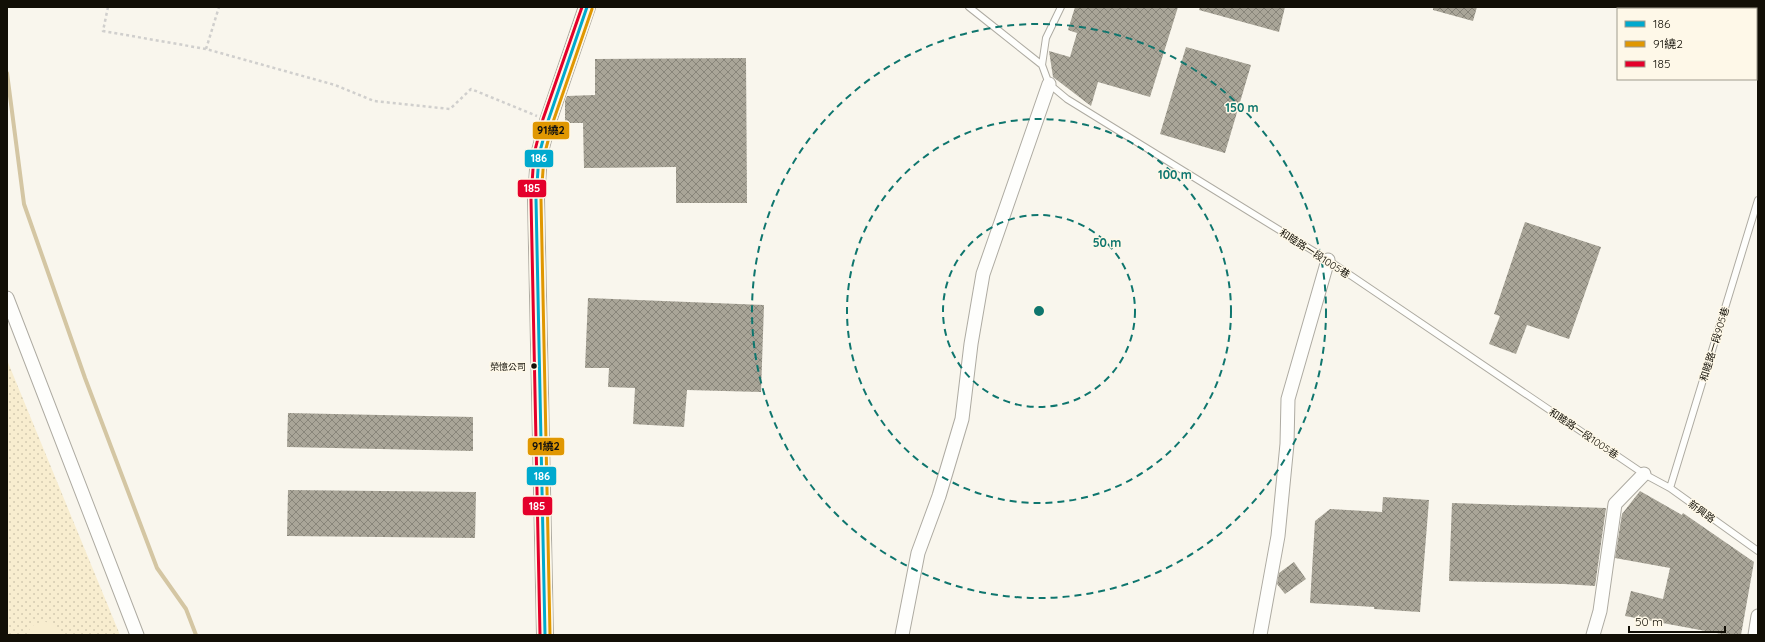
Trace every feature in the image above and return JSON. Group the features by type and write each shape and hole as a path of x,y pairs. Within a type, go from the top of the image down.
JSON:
{"street":[{"path":"545,635 536,199 539,155 548,121 587,7"},
{"path":"902,635 918,553 939,496 962,419 971,344 983,274 1049,84"},
{"path":"1260,635 1278,536 1287,444 1288,399 1328,260"},
{"path":"7,298 137,635"},
{"path":"1593,635 1600,611 1615,504 1644,474"},
{"path":"1755,635 1758,616"}],"lane":[{"path":"969,7 1042,65"},
{"name":"和睦路一段1005巷","path":"1061,7 1046,38 1042,65 1049,84 1067,99 1328,260 1644,474"},
{"name":"和睦路一段905巷","path":"1670,488 1758,200"},
{"name":"新興路","path":"1644,474 1670,488 1758,551"}],"path":[{"path":"108,7 103,32 206,49 335,85 374,101 450,109 472,89 548,121"},
{"path":"206,49 219,7"}],"shaded area":[{"path":"7,360 120,635 7,635"},
{"path":"43,621 55,625 62,635 26,635 32,626"}],"building":[{"path":"1075,7 1178,7 1150,97 1098,82 1091,106 1053,77 1049,51 1070,57 1077,33 1068,30"},
{"path":"1200,7 1285,7 1279,32 1199,10"},
{"path":"1433,7 1477,7 1473,21 1433,10"},
{"path":"1186,47 1251,65 1225,153 1160,134"},
{"path":"746,58 747,203 676,203 676,167 584,168 583,123 565,123 565,101 567,96 595,95 595,59"},
{"path":"1525,222 1601,247 1569,339 1527,325 1516,354 1489,344 1500,316 1494,314"},
{"path":"588,298 764,305 761,392 687,390 684,427 633,424 635,388 608,387 609,368 585,368"},
{"path":"288,413 473,417 473,451 287,447"},
{"path":"288,490 476,492 475,538 287,536"},
{"path":"1640,491 1682,515 1683,513 1754,562 1741,635 1727,635 1625,616 1631,591 1663,599 1670,568 1615,558 1622,514"},
{"path":"1383,497 1429,500 1420,612 1374,609 1374,607 1310,603 1315,521 1330,509 1382,512"},
{"path":"1452,503 1606,508 1595,586 1449,581"},
{"path":"1294,562 1306,579 1285,594 1277,584 1279,573"}],"waterway":[{"path":"7,73 24,204 85,378 157,568 186,609 196,635"}],"transit line":[{"name":"185","path":"540,635 531,199 534,154 543,119 582,7"},
{"name":"186","path":"545,635 536,199 539,155 548,121 587,7"},
{"name":"91繞2","path":"550,635 541,199 544,156 553,122 592,9"}],"place":[{"name":"榮憶公司","path":"534,366"}]}
